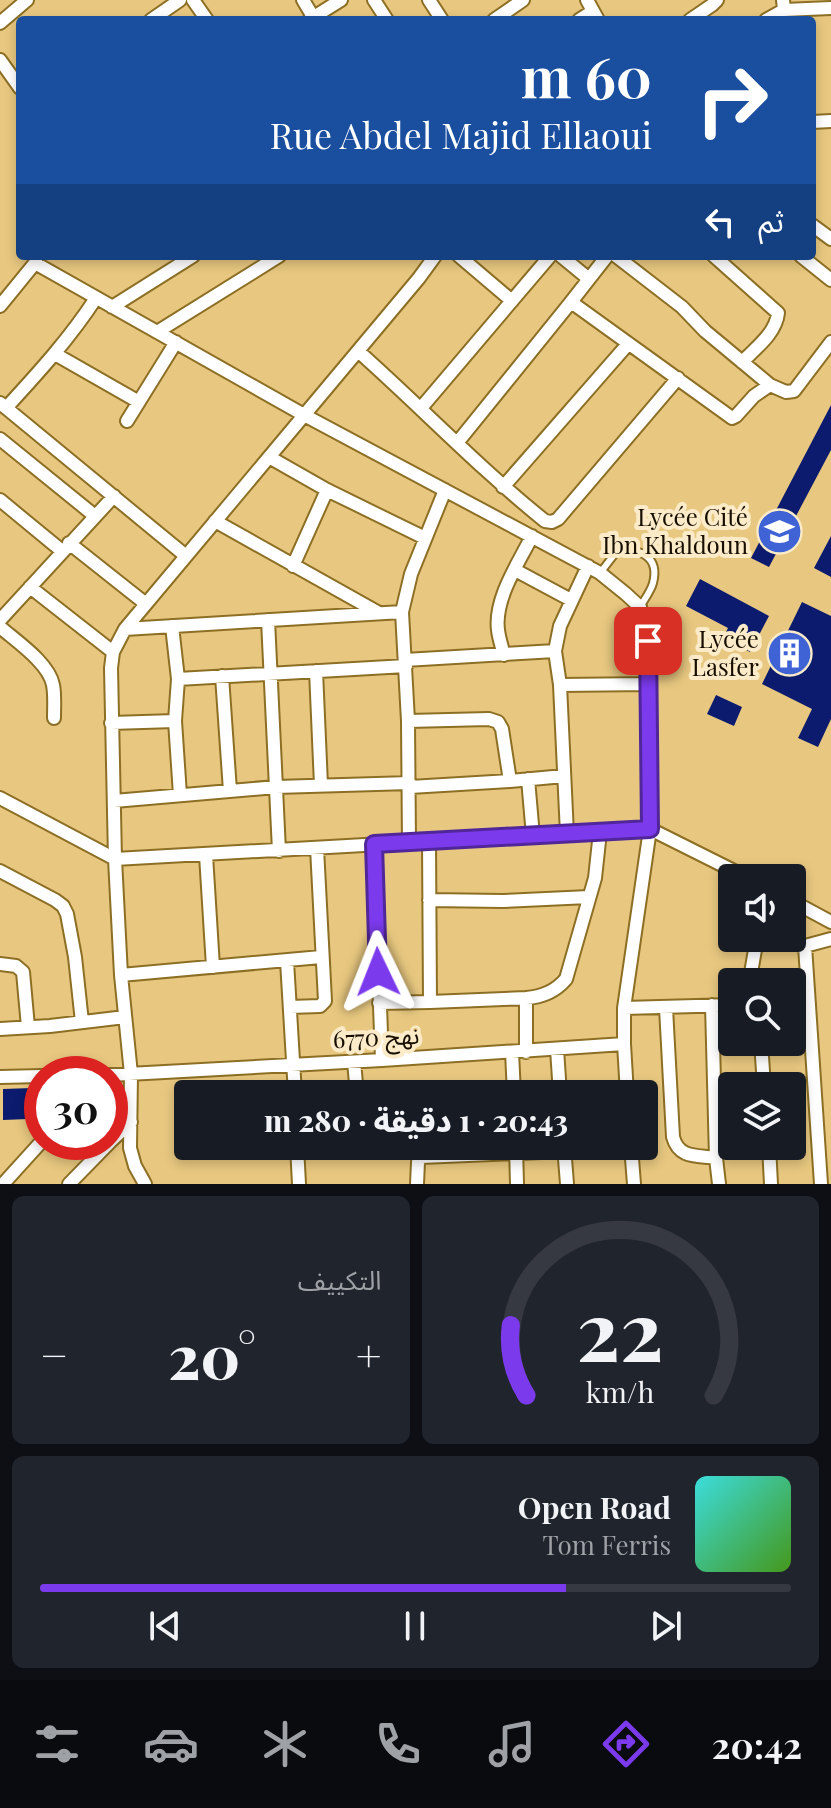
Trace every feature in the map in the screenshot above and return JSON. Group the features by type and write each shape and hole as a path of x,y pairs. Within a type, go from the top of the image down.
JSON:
{"street":[{"path":"0,23 27,0"},
{"path":"157,16 180,0"},
{"path":"317,16 341,0"},
{"path":"500,16 523,0"},
{"path":"696,16 717,0"},
{"path":"784,10 831,8"},
{"path":"0,60 16,82"},
{"path":"0,306 36,260 96,298 304,415 588,566 640,607 648,641 650,829 624,1008 626,1080"},
{"path":"112,307 187,260"},
{"path":"157,332 273,260"},
{"path":"145,1184 130,1148 131,1074 121,975 115,859 111,723 113,652 125,629 432,260"},
{"path":"464,260 512,301"},
{"path":"421,408 547,260"},
{"path":"566,260 589,279"},
{"path":"457,443 604,260"},
{"path":"621,260 682,307 705,331 770,385 786,392 794,391 831,342"},
{"path":"718,260 778,313 776,323 765,340 742,362"},
{"path":"806,260 831,280"},
{"path":"96,298 55,354 2,404 186,556"},
{"path":"571,302 732,418 770,385"},
{"path":"127,421 176,342"},
{"path":"503,487 628,344"},
{"path":"358,351 503,487 545,521 552,522 558,519 678,378"},
{"path":"55,354 139,402"},
{"path":"0,439 95,516"},
{"path":"269,457 327,490 425,538"},
{"path":"293,566 327,490"},
{"path":"409,843 410,785 402,612 411,574 445,490"},
{"path":"0,620 114,496"},
{"path":"0,500 146,604"},
{"path":"215,521 379,613"},
{"path":"504,655 498,629 499,606 532,536"},
{"path":"567,834 560,685 555,651 560,626 588,566"},
{"path":"515,570 571,600"},
{"path":"30,587 113,652"},
{"path":"125,629 402,612"},
{"path":"268,620 279,851"},
{"path":"172,626 178,679 175,721 180,795"},
{"path":"0,627 49,674 53,685 54,718"},
{"path":"178,679 555,651"},
{"path":"316,671 321,785"},
{"path":"222,676 230,791"},
{"path":"560,685 648,684"},
{"path":"408,721 489,719 498,722 502,729 510,781"},
{"path":"111,723 175,721"},
{"path":"114,801 276,787 410,785 564,776"},
{"path":"528,779 533,836"},
{"path":"0,798 115,859 650,829 720,864"},
{"path":"379,1003 526,998 542,996 558,988 566,979 595,878 600,832"},
{"path":"429,842 430,1002"},
{"path":"374,844 382,1060"},
{"path":"290,1007 320,1006 326,997 321,957 317,848"},
{"path":"206,855 213,967"},
{"path":"0,871 63,906 75,957 82,1022"},
{"path":"429,900 589,897"},
{"path":"806,909 831,922"},
{"path":"806,946 831,939"},
{"path":"805,952 821,1184"},
{"path":"121,975 321,957"},
{"path":"287,961 295,1080"},
{"path":"0,964 16,966 23,972 28,1027"},
{"path":"526,998 526,1052"},
{"path":"712,1005 719,1184"},
{"path":"624,1008 718,1005"},
{"path":"666,1008 675,1145 688,1154 716,1158"},
{"path":"0,1029 125,1017"},
{"name":"نهج 6770","path":"128,1074 624,1044"},
{"path":"557,1049 559,1080"},
{"path":"512,1052 513,1080"},
{"path":"354,1062 356,1080"},
{"path":"0,1077 24,1076"},
{"path":"128,1125 131,1122"},
{"path":"3,1184 25,1160"},
{"path":"69,1184 92,1160"},
{"path":"298,1160 299,1184"},
{"path":"417,1184 419,1160"},
{"path":"516,1160 517,1184"},
{"path":"566,1160 567,1184"},
{"path":"632,1160 634,1184"},
{"path":"770,1160 771,1184"}],"lane":[{"path":"600,573 617,551 632,549 647,556 654,567 653,584 640,607"}],"building":[{"path":"831,405 831,450 769,567 751,558"},
{"path":"831,536 831,577 814,568"},
{"path":"700,579 769,616 750,652 723,638 728,628 686,606"},
{"name":"Lycée Lasfer","path":"802,602 831,616 831,719 818,747 798,738 812,709 762,684"},
{"path":"716,695 742,707 734,726 707,714"},
{"path":"24,1088 24,1119 3,1120 3,1089"}],"place":[{"name":"Lycée Cité Ibn Khaldoun","path":"779,532"},
{"name":"Lycée Lasfer","path":"790,654"}],"route":[{"path":"378,972 374,844 650,829 648,641"}]}
